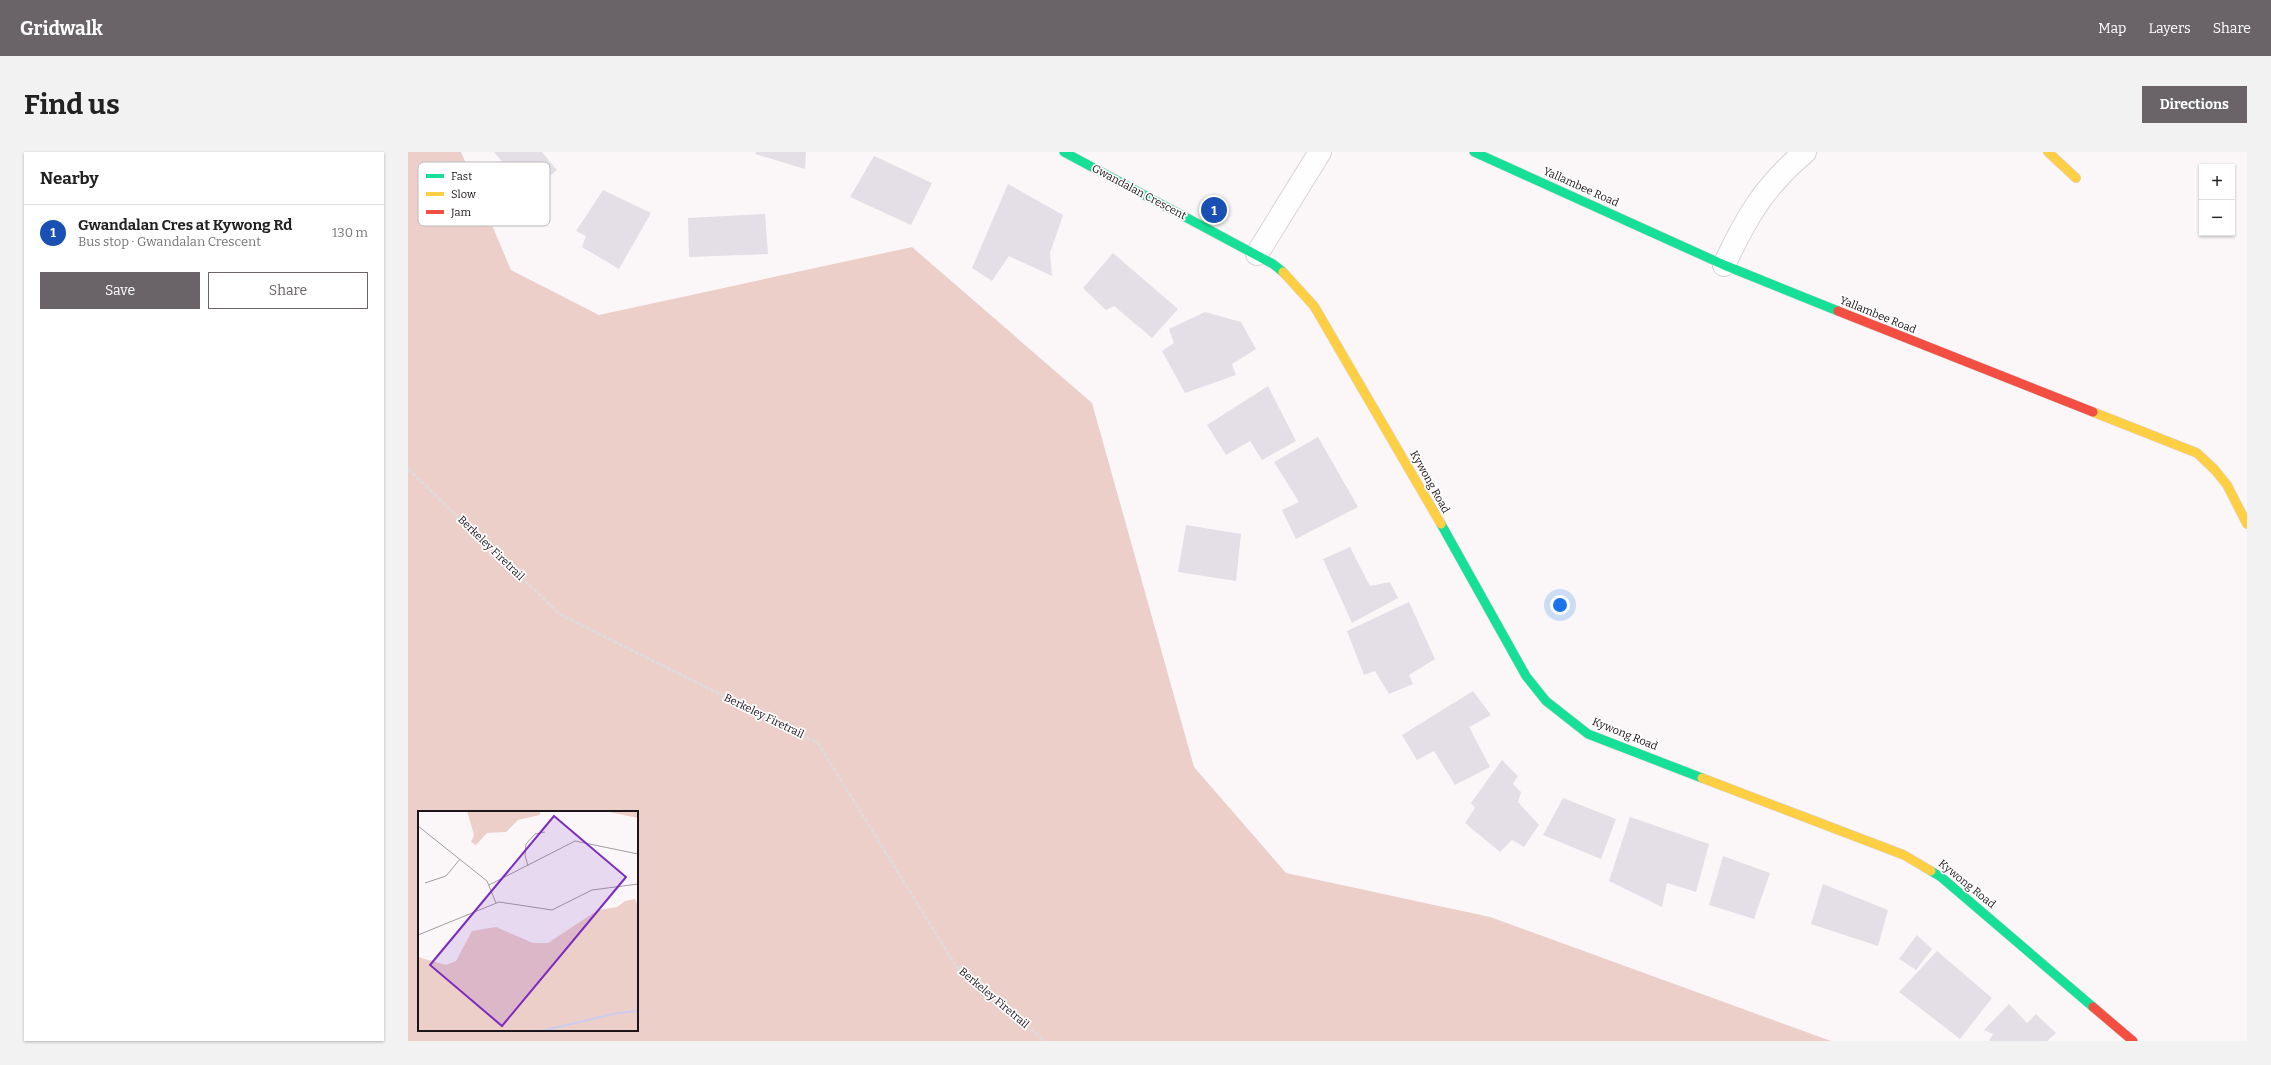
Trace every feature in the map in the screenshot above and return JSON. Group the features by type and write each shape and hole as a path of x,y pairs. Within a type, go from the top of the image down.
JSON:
{"street":[{"name":"Gwandalan Crescent","path":"1064,152 1257,254"},
{"path":"1257,254 1320,152"},
{"name":"Yallambee Road","path":"1474,152 1724,265 1934,350 2197,453 2224,477 2233,492 2247,524"},
{"path":"1724,265 1744,222 1758,200 1782,172 1805,152"},
{"path":"2048,152 2076,178"},
{"name":"Kywong Road","path":"1257,254 1288,275 1314,306 1384,424 1526,676 1536,692 1551,707 1588,734 1904,854 1941,877 2133,1041"}],"path":[{"name":"Berkeley Firetrail","path":"408,469 562,615 818,743 956,966 1044,1041"}],"shaded area":[{"path":"408,152 461,152 465,162 418,162 418,226 492,226 511,270 599,315 912,247 1092,403 1194,767 1286,873 1490,917 1831,1041 408,1041"}],"building":[{"path":"494,152 542,152 557,170 550,176 550,162 502,162"},
{"path":"756,152 806,152 805,169 755,154"},
{"path":"874,156 932,183 911,225 850,197"},
{"path":"1008,184 1063,215 1050,253 1052,276 1009,256 992,281 972,268"},
{"path":"603,190 651,213 619,269 582,247 586,236 576,231"},
{"path":"765,214 768,254 689,257 688,218"},
{"path":"1113,253 1178,309 1152,338 1114,306 1106,310 1083,288"},
{"path":"1205,312 1241,322 1256,349 1232,364 1236,375 1185,393 1162,351 1174,343 1169,329"},
{"path":"1268,386 1296,441 1262,460 1250,441 1226,455 1207,425"},
{"path":"1318,437 1358,507 1296,539 1282,510 1299,502 1274,462"},
{"path":"1186,525 1241,534 1236,581 1178,572"},
{"path":"1350,547 1370,586 1390,582 1398,598 1352,623 1323,559"},
{"path":"1409,602 1435,659 1409,675 1413,684 1389,694 1375,671 1364,675 1347,631"},
{"path":"1473,691 1491,715 1469,727 1490,767 1455,785 1434,751 1417,760 1402,735"},
{"path":"1502,760 1518,776 1513,784 1521,792 1518,802 1539,825 1524,847 1512,840 1500,852 1465,823 1475,808 1471,803"},
{"path":"1563,798 1616,819 1601,859 1543,835"},
{"path":"1630,817 1709,844 1696,892 1667,883 1662,907 1609,881"},
{"path":"1723,856 1770,873 1754,919 1709,905"},
{"path":"1823,884 1888,910 1878,946 1811,924"},
{"path":"1917,935 1932,949 1916,970 1899,959"},
{"path":"1937,951 1992,998 1960,1039 1899,992"},
{"path":"2009,1004 2027,1023 2036,1014 2056,1033 2047,1041 1989,1041 1993,1034 1984,1030"}],"traffic: fast":[{"path":"1064,152 1273,264 1283,272"},
{"path":"1474,152 1724,265 1838,311"},
{"path":"1441,524 1526,676 1546,701 1588,734 1702,778"},
{"path":"1931,871 1941,877 2093,1007"}],"traffic: slow":[{"path":"2048,152 2076,178"},
{"path":"1283,272 1314,306 1441,524"},
{"path":"2093,412 2197,453 2215,470 2227,485 2247,524"},
{"path":"1702,778 1904,855 1931,871"}],"traffic: jam":[{"path":"1838,311 2093,412"},
{"path":"2093,1007 2133,1041"}],"place":[{"name":"Gwandalan Cres at Kywong Rd","path":"1214,210"}]}
